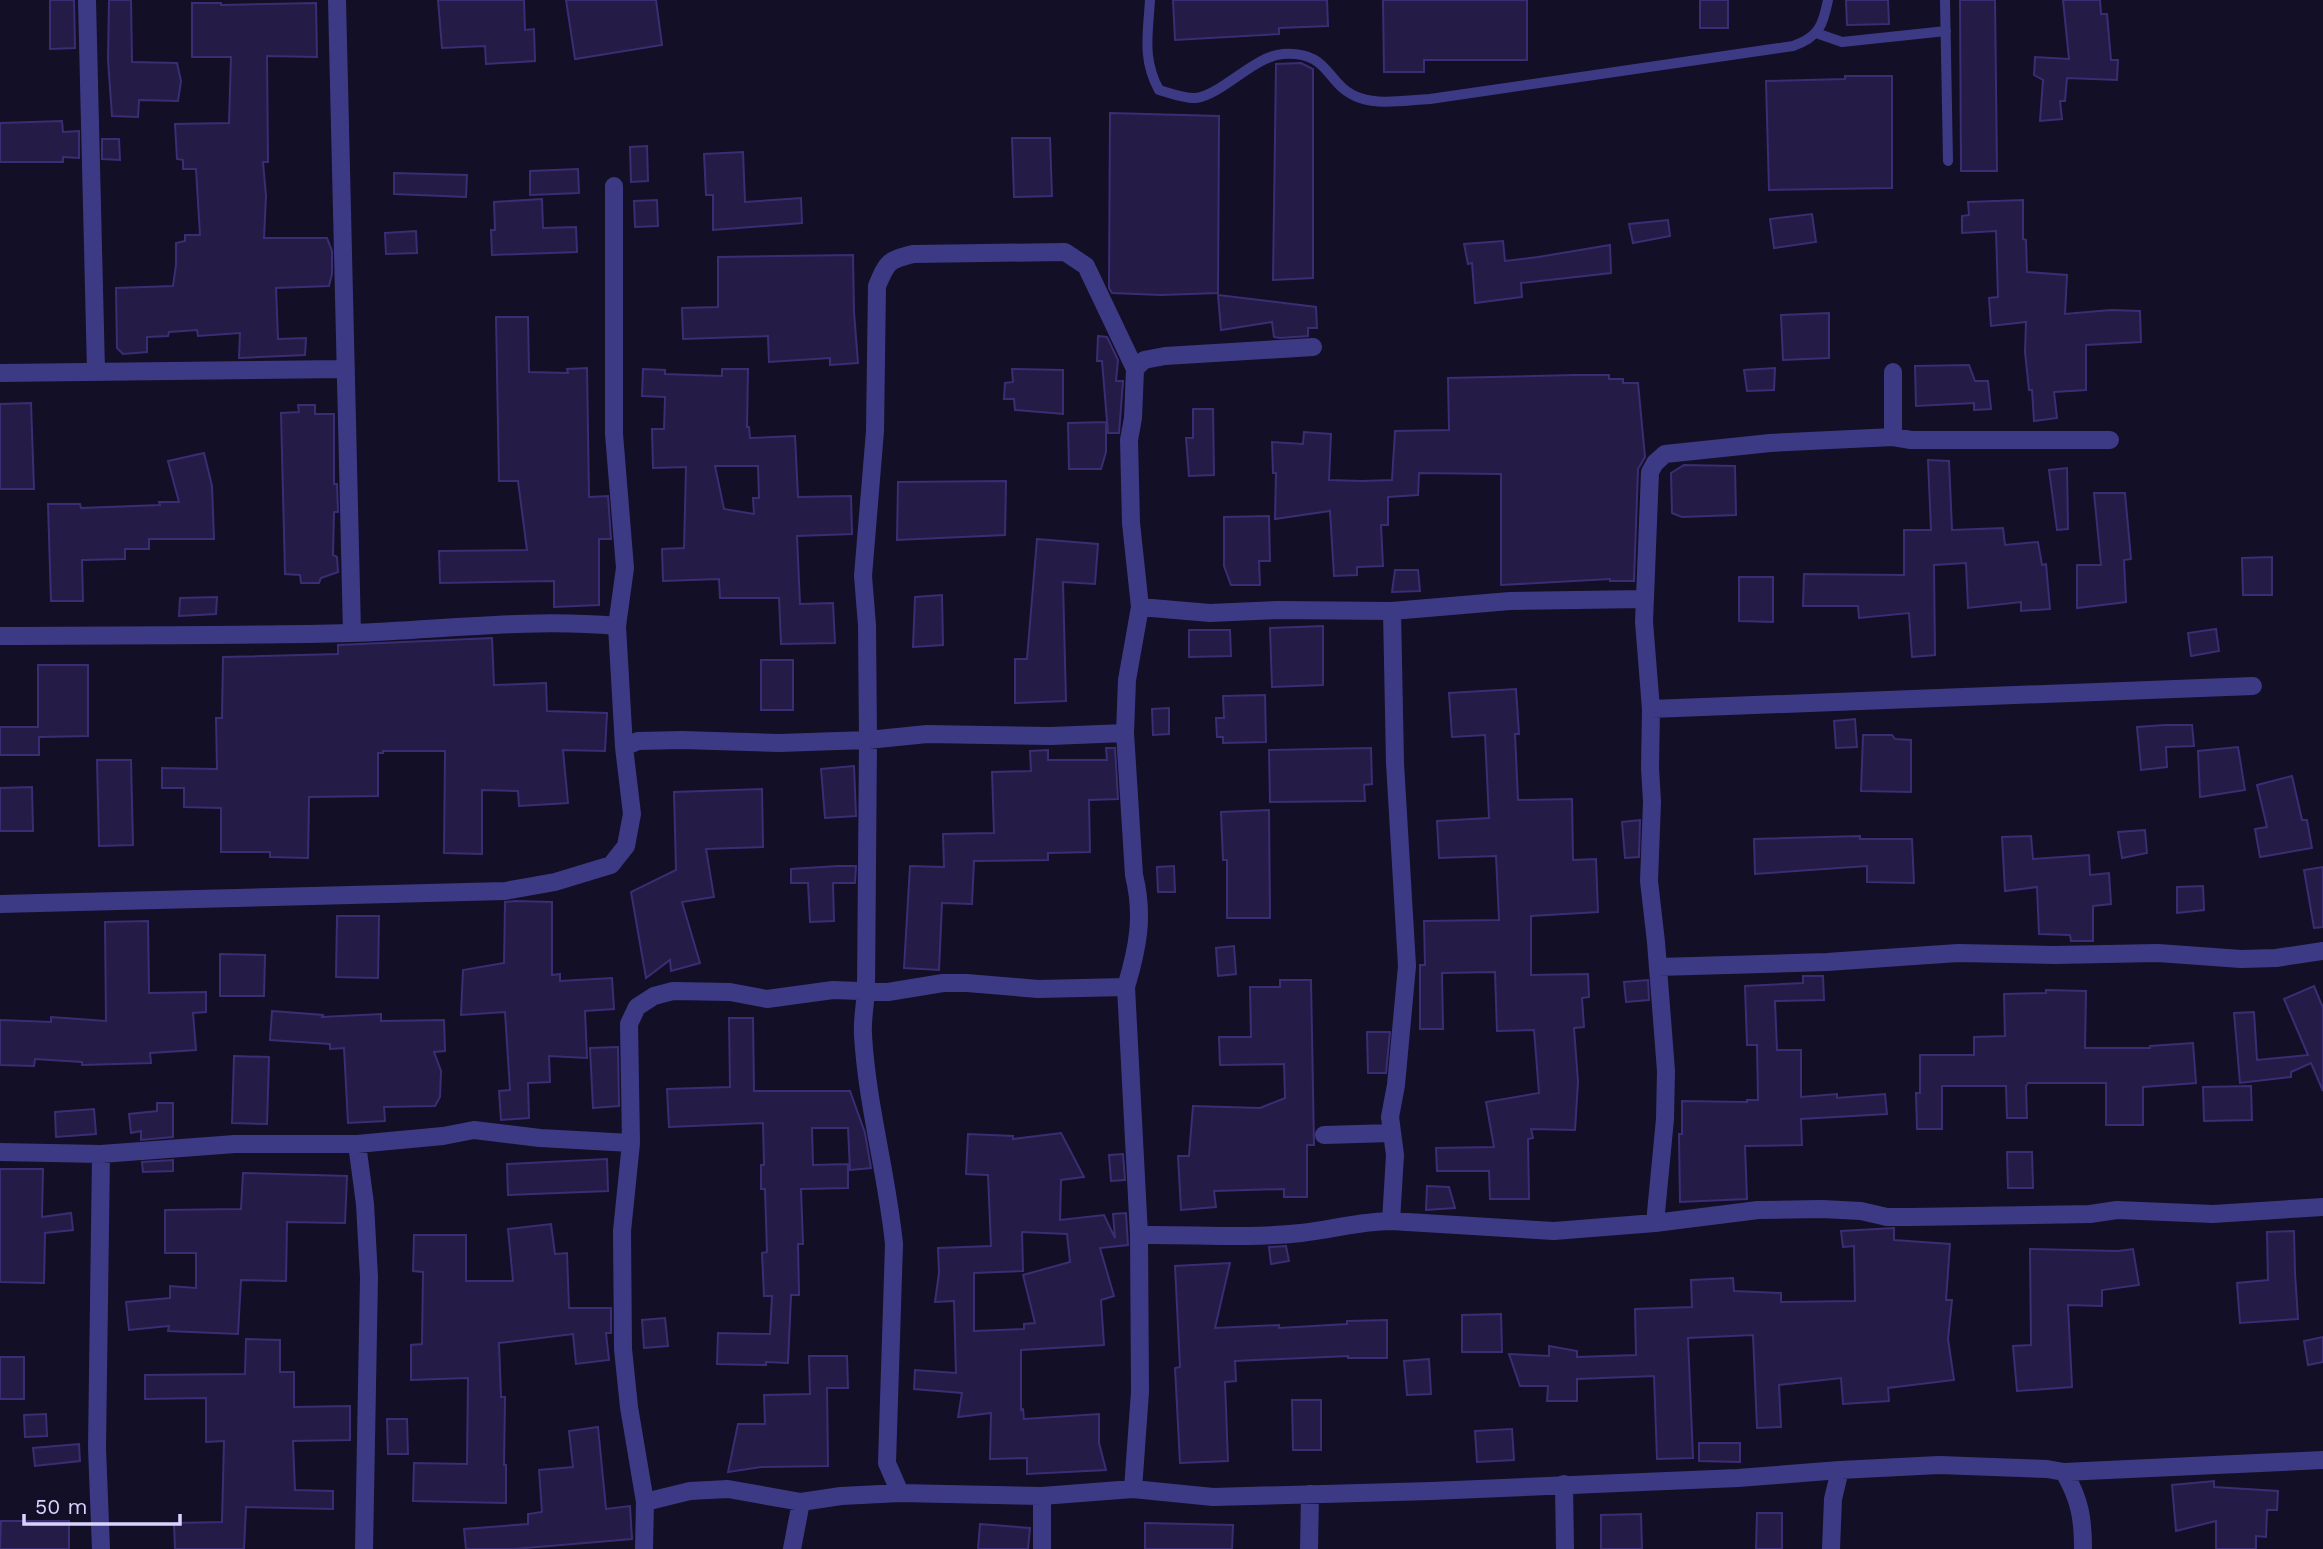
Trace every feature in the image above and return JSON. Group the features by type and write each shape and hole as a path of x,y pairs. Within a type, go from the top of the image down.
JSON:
{"street":[{"path":"87,0 96,371"},
{"path":"337,0 352,633"},
{"path":"0,904 505,891 555,882 611,865 626,846 632,814 624,747 617,626 625,568 614,434 614,187"},
{"path":"900,1493 887,1463 894,1244 890,1202 866,1071 863,1031 866,991 867,740 867,625 863,576 875,431 877,286 884,269 894,258 913,254 1065,252 1086,266 1135,369 1133,418 1129,440 1130,509 1140,607 1127,680 1125,733 1134,875 1139,896 1140,919 1137,948 1126,987 1139,1235 1140,1392 1133,1489"},
{"path":"1135,369 1144,360 1166,356 1313,347"},
{"path":"0,373 345,369"},
{"path":"1893,372 1893,437"},
{"path":"1655,1223 1666,1084 1649,881 1651,709 1644,622 1650,472 1655,463 1665,454 1770,443 1893,437 1923,440 2110,440"},
{"path":"1140,607 1210,613 1277,610 1392,611 1510,601 1645,599"},
{"path":"1391,1221 1395,1155 1390,1117 1396,1085 1407,966 1395,763 1392,611"},
{"path":"0,636 352,633 577,622 617,626"},
{"path":"1651,709 2253,686"},
{"path":"624,747 638,741 779,743 867,740 927,734 1051,736 1125,733"},
{"path":"1658,967 1827,962 1958,954 2158,953 2241,959 2276,958 2323,951"},
{"path":"644,1549 645,1502 629,1407 623,1349 622,1231 631,1143 629,1024 638,1007 654,996 673,991 730,992 767,999 832,990 888,992 943,983 1038,989 1126,987"},
{"path":"0,1152 101,1154 236,1144 357,1144 443,1136 474,1129 540,1138 631,1143"},
{"path":"1324,1135 1391,1133"},
{"path":"357,1144 365,1204 369,1277 365,1549"},
{"path":"101,1154 97,1448 101,1549"},
{"path":"1139,1235 1287,1234 1367,1221 1554,1231 1655,1223 1758,1210 1822,1209 1861,1211 1887,1217 1928,1217 2090,1214 2117,1210 2213,1214 2323,1207"},
{"path":"645,1502 690,1491 728,1489 801,1502 841,1496 900,1493 1042,1496 1133,1489 1213,1497 1738,1478 1840,1469 1939,1465 2064,1472 2323,1460"},
{"path":"1830,1549 1833,1499 1840,1469"},
{"path":"2064,1472 2076,1493 2083,1519 2083,1549"},
{"path":"1564,1484 1565,1549"},
{"path":"1309,1549 1310,1494"},
{"path":"1042,1496 1042,1549"},
{"path":"792,1549 801,1502"}],"lane":[{"path":"1150,0 1147,56 1150,74 1159,90 1196,97 1280,54 1306,55 1323,66 1345,91 1375,101 1430,99 1771,50 1808,41 1824,18 1828,0"},
{"path":"1945,0 1948,160"},
{"path":"1816,33 1842,42 1946,31"}],"building":[{"path":"50,0 74,0 75,48 50,49"},
{"path":"109,0 131,0 132,62 177,63 181,81 178,101 139,100 138,117 112,116 108,60"},
{"path":"438,0 524,0 525,30 534,29 535,61 486,64 485,46 442,48"},
{"path":"566,0 656,0 662,45 575,59"},
{"path":"1173,0 1327,0 1328,26 1279,28 1279,34 1175,40"},
{"path":"1383,0 1527,0 1527,60 1424,60 1424,72 1384,72"},
{"path":"1700,0 1728,0 1728,28 1700,28"},
{"path":"1846,0 1888,0 1889,24 1847,25"},
{"path":"1960,0 1995,0 1997,171 1961,171"},
{"path":"2063,0 2100,0 2101,14 2107,14 2111,60 2118,60 2117,80 2067,78 2065,101 2060,101 2062,119 2040,121 2043,80 2034,75 2035,57 2069,59"},
{"path":"192,3 316,3 317,57 267,56 268,162 263,162 266,196 264,238 327,238 332,251 329,286 276,288 278,339 306,338 305,355 239,358 240,333 198,336 197,330 147,337 147,352 123,354 117,348 116,288 173,286 176,243 185,241 185,235 200,235 196,169 183,169 183,160 177,159 175,124 229,123 231,57 192,57"},
{"path":"1301,63 1313,69 1313,278 1273,280 1276,64"},
{"path":"1845,76 1892,76 1892,188 1769,190 1766,81 1845,79"},
{"path":"1110,113 1219,116 1218,293 1112,293 1109,288"},
{"path":"62,121 63,132 79,131 79,158 63,157 63,162 0,162 0,123"},
{"path":"1012,138 1050,138 1052,196 1014,197"},
{"path":"102,139 119,139 120,160 102,159"},
{"path":"647,146 648,181 631,182 630,147"},
{"path":"743,152 745,202 801,198 802,223 713,230 713,195 706,195 704,154"},
{"path":"578,169 579,193 530,195 530,171"},
{"path":"394,173 467,175 466,197 394,194"},
{"path":"542,199 543,228 576,227 577,252 492,255 494,202"},
{"path":"657,200 658,226 635,227 634,201"},
{"path":"2023,200 2023,239 2026,240 2027,272 2067,275 2065,314 2111,310 2140,311 2141,342 2086,345 2086,390 2054,392 2057,418 2034,421 2025,352 2026,322 1991,326 1989,298 1998,297 1996,231 1962,233 1962,216 1969,215 1968,202"},
{"path":"1812,214 1816,242 1774,248 1770,219"},
{"path":"1668,220 1670,236 1633,243 1629,224"},
{"path":"416,231 417,253 386,254 385,233"},
{"path":"1503,241 1505,261 1610,245 1611,273 1521,283 1522,297 1475,303 1472,263 1468,264 1464,244"},
{"path":"853,255 858,363 830,365 830,358 769,362 768,336 683,339 682,308 718,307 718,257"},
{"path":"1218,295 1316,307 1317,328 1308,328 1308,336 1280,338 1274,337 1272,322 1221,330"},
{"path":"1829,313 1829,358 1783,360 1781,315"},
{"path":"496,317 528,317 529,372 568,373 567,369 587,368 589,497 608,496 611,539 599,539 599,605 554,607 554,581 440,583 439,551 527,550 518,481 499,481"},
{"path":"1098,336 1107,337 1118,360 1116,381 1123,381 1119,433 1108,433 1102,361 1097,361"},
{"path":"1969,365 1975,381 1988,381 1991,409 1974,410 1974,403 1916,406 1915,366"},
{"path":"1775,368 1774,390 1747,391 1744,370"},
{"path":"643,369 665,370 665,374 722,376 722,369 748,369 747,427 750,438 795,436 798,497 851,496 852,534 797,536 800,604 833,603 835,643 781,644 779,598 720,598 719,579 663,581 662,549 684,548 686,467 653,468 652,429 664,429 665,397 642,396","holes":["715,466 758,466 759,498 753,498 754,514 724,509"]},
{"path":"1012,369 1063,370 1063,414 1015,410 1014,399 1004,399 1005,383 1013,382"},
{"path":"1609,375 1609,379 1623,379 1623,383 1638,383 1645,457 1638,469 1634,581 1610,579 1501,585 1501,474 1419,473 1418,495 1388,497 1388,525 1381,525 1383,566 1357,567 1357,575 1334,576 1330,511 1275,519 1276,473 1273,473 1272,442 1303,444 1304,432 1331,434 1329,480 1392,480 1395,431 1449,430 1448,378"},
{"path":"31,403 34,489 0,489 0,404"},
{"path":"298,405 315,405 315,414 334,414 334,484 337,484 338,512 334,512 333,555 337,557 338,572 321,578 319,583 301,583 300,575 285,574 281,413 299,412"},
{"path":"1193,409 1213,409 1214,475 1189,476 1186,438 1193,438"},
{"path":"1106,422 1106,452 1101,469 1069,469 1068,423"},
{"path":"204,453 212,486 214,539 149,539 149,549 125,549 125,559 82,560 83,601 51,601 48,504 80,504 81,508 179,502 168,461"},
{"path":"1928,460 1949,461 1952,530 2003,528 2005,545 2038,542 2042,565 2046,564 2050,609 2021,611 2021,602 1968,608 1966,563 1934,565 1935,655 1912,657 1909,613 1859,618 1858,606 1803,606 1804,574 1904,575 1904,530 1931,530"},
{"path":"1684,465 1735,466 1736,515 1682,517 1672,513 1671,473"},
{"path":"2067,468 2068,529 2057,530 2049,470"},
{"path":"1006,481 1005,535 897,540 898,482"},
{"path":"2094,493 2125,493 2131,559 2124,560 2126,602 2077,608 2077,565 2101,565"},
{"path":"1269,516 1270,561 1259,561 1260,585 1231,585 1224,566 1224,517"},
{"path":"1037,539 1098,544 1095,584 1063,582 1066,701 1015,703 1015,659 1027,659"},
{"path":"2272,557 2272,595 2243,595 2242,558"},
{"path":"1395,570 1418,570 1420,591 1392,592"},
{"path":"1739,577 1773,577 1773,622 1739,621"},
{"path":"942,595 943,645 913,647 915,597"},
{"path":"217,597 216,614 179,616 180,598"},
{"path":"1323,626 1323,685 1272,687 1270,628"},
{"path":"2216,629 2219,651 2191,656 2188,633"},
{"path":"1189,630 1230,630 1231,656 1189,657"},
{"path":"492,638 494,685 546,683 547,711 607,713 605,751 563,750 568,803 519,806 518,791 482,790 482,854 444,853 445,751 378,753 378,796 309,797 308,858 270,857 270,852 221,852 221,808 184,807 184,788 162,788 162,768 217,769 216,718 222,718 223,657 338,654 338,645"},
{"path":"761,660 793,660 793,710 761,710"},
{"path":"38,665 88,665 88,736 39,737 39,755 0,755 0,727 38,727"},
{"path":"1516,689 1519,734 1515,734 1518,800 1572,799 1573,860 1596,859 1598,912 1531,916 1531,975 1588,974 1589,997 1582,998 1584,1027 1574,1028 1578,1082 1575,1130 1531,1129 1533,1138 1528,1139 1529,1199 1490,1199 1489,1171 1437,1171 1436,1148 1494,1147 1486,1102 1539,1093 1534,1030 1497,1031 1495,972 1442,973 1443,1029 1420,1029 1420,965 1425,965 1424,921 1499,920 1496,856 1439,858 1437,821 1489,818 1485,735 1452,737 1449,693"},
{"path":"1265,695 1266,742 1223,743 1223,737 1217,737 1216,718 1224,718 1223,696"},
{"path":"1169,708 1169,734 1153,735 1152,709"},
{"path":"1855,719 1857,747 1836,748 1834,721"},
{"path":"2192,725 2194,746 2166,747 2167,767 2141,770 2137,727"},
{"path":"1863,735 1892,735 1895,739 1911,740 1911,792 1861,791"},
{"path":"2238,747 2245,790 2200,797 2198,751"},
{"path":"1106,748 1115,748 1118,799 1089,800 1090,852 1048,853 1048,860 974,861 972,904 942,903 939,970 904,968 910,866 944,867 943,834 994,833 992,772 1031,771 1030,751 1048,750 1048,760 1107,760"},
{"path":"1371,748 1372,784 1364,785 1365,801 1270,802 1269,750"},
{"path":"97,760 131,760 133,845 99,846"},
{"path":"854,766 856,816 825,818 821,769"},
{"path":"2292,776 2302,820 2307,820 2312,848 2260,857 2255,829 2267,827 2257,785"},
{"path":"32,787 33,831 0,831 0,788"},
{"path":"762,789 763,847 706,849 714,897 682,902 700,963 671,971 670,960 646,978 631,892 676,870 674,792"},
{"path":"1269,810 1270,918 1227,918 1227,860 1223,860 1221,812"},
{"path":"1640,820 1639,857 1625,858 1622,822"},
{"path":"2145,830 2147,853 2122,858 2118,832"},
{"path":"1860,836 1860,839 1912,839 1914,883 1867,882 1867,866 1755,874 1754,839"},
{"path":"2031,836 2033,859 2089,855 2090,875 2109,873 2111,904 2093,906 2093,941 2071,941 2070,935 2039,934 2037,887 2005,891 2002,837"},
{"path":"856,866 855,883 833,883 834,921 810,922 808,883 791,883 791,869"},
{"path":"1174,866 1175,892 1158,892 1157,867"},
{"path":"2323,867 2323,927 2314,928 2304,870"},
{"path":"2203,886 2204,910 2177,913 2177,887"},
{"path":"505,902 552,902 552,975 560,974 560,981 612,978 614,1009 585,1011 587,1058 549,1056 550,1082 528,1083 529,1118 501,1120 499,1091 510,1090 505,1012 461,1015 463,970 504,963"},
{"path":"337,916 379,916 378,978 336,977"},
{"path":"148,921 149,993 206,992 206,1012 193,1013 196,1050 150,1053 151,1063 82,1065 82,1062 35,1059 34,1066 0,1065 0,1020 51,1022 51,1017 106,1021 105,922"},
{"path":"1234,946 1236,974 1218,976 1216,948"},
{"path":"220,954 265,955 264,996 220,996"},
{"path":"1803,976 1823,976 1824,1000 1775,1001 1777,1050 1801,1050 1801,1097 1837,1094 1837,1098 1885,1094 1887,1114 1801,1119 1802,1145 1745,1146 1747,1199 1680,1202 1679,1134 1682,1134 1682,1101 1758,1100 1757,1045 1747,1045 1745,986 1803,983"},
{"path":"1280,980 1311,980 1314,1145 1307,1145 1307,1197 1284,1197 1284,1189 1214,1191 1216,1207 1181,1210 1178,1156 1189,1156 1193,1106 1260,1108 1285,1098 1284,1064 1220,1065 1219,1037 1251,1037 1250,987 1280,987"},
{"path":"1648,980 1649,1000 1626,1002 1624,982"},
{"path":"2314,986 2323,1008 2323,1091 2311,1063 2291,1072 2291,1077 2240,1083 2234,1013 2254,1012 2257,1060 2308,1055 2284,999"},
{"path":"2046,990 2086,991 2085,1048 2150,1048 2193,1043 2196,1083 2143,1087 2143,1125 2106,1125 2106,1083 2028,1083 2027,1118 2007,1118 2006,1086 1942,1086 1942,1129 1917,1129 1916,1093 1920,1093 1920,1055 1974,1055 1974,1037 2005,1036 2004,994 2046,993"},
{"path":"272,1011 323,1015 322,1017 381,1014 381,1021 444,1020 445,1051 434,1052 441,1071 440,1097 435,1106 384,1107 385,1121 348,1123 344,1048 330,1049 330,1044 270,1040"},
{"path":"729,1018 753,1018 754,1091 850,1091 865,1133 871,1168 850,1170 848,1128 812,1128 813,1165 848,1164 848,1188 801,1189 803,1244 798,1244 799,1295 791,1295 788,1363 717,1364 718,1333 770,1334 772,1296 764,1296 762,1253 767,1252 765,1189 761,1189 761,1165 764,1165 763,1123 669,1127 667,1089 730,1087"},
{"path":"1367,1032 1390,1032 1386,1073 1368,1073"},
{"path":"618,1047 619,1106 593,1108 590,1048"},
{"path":"234,1056 269,1057 267,1124 232,1123"},
{"path":"2251,1086 2252,1120 2204,1121 2203,1087"},
{"path":"157,1103 173,1103 173,1137 141,1140 141,1131 131,1133 129,1114 157,1111"},
{"path":"94,1109 96,1134 56,1137 55,1112"},
{"path":"1061,1133 1084,1177 1061,1180 1060,1220 1104,1215 1115,1238 1113,1214 1126,1213 1128,1245 1100,1248 1114,1296 1101,1300 1104,1345 1021,1350 1021,1410 1023,1409 1024,1419 1099,1414 1099,1443 1106,1470 1027,1474 1027,1458 990,1459 991,1413 958,1417 962,1393 914,1389 915,1370 956,1373 954,1301 935,1302 939,1273 938,1248 991,1246 988,1175 966,1174 968,1134 1013,1136 1013,1139","holes":["1022,1232 1067,1234 1070,1262 1023,1275 1035,1323 1024,1324 1024,1329 974,1331 974,1273 1023,1271"]},
{"path":"2007,1152 2032,1152 2033,1188 2008,1188"},
{"path":"1123,1154 1125,1180 1111,1181 1109,1155"},
{"path":"607,1159 608,1191 508,1195 507,1164"},
{"path":"173,1160 173,1171 143,1172 142,1162"},
{"path":"0,1169 43,1169 42,1217 71,1213 73,1230 45,1233 44,1283 0,1282"},
{"path":"243,1173 347,1176 345,1223 287,1222 286,1281 241,1280 238,1334 168,1331 169,1326 129,1330 126,1302 170,1298 170,1286 196,1288 196,1253 165,1253 165,1210 241,1209"},
{"path":"1427,1186 1449,1187 1455,1208 1426,1210"},
{"path":"551,1224 555,1254 567,1253 569,1308 611,1308 611,1333 606,1333 609,1360 576,1364 573,1334 499,1343 501,1397 505,1397 506,1503 413,1501 414,1463 467,1464 468,1378 411,1380 411,1345 422,1344 423,1272 413,1271 414,1235 466,1235 466,1281 513,1281 508,1229"},
{"path":"1894,1228 1894,1240 1950,1244 1946,1300 1952,1300 1948,1339 1954,1380 1888,1388 1889,1401 1843,1404 1841,1378 1779,1385 1781,1427 1757,1428 1753,1335 1688,1338 1693,1458 1657,1459 1654,1376 1577,1379 1577,1401 1547,1401 1548,1386 1520,1386 1509,1354 1549,1356 1549,1346 1577,1351 1577,1357 1636,1355 1635,1309 1692,1307 1691,1280 1733,1278 1734,1291 1781,1293 1781,1302 1855,1301 1854,1246 1843,1247 1841,1231"},
{"path":"2294,1231 2298,1319 2240,1323 2237,1283 2268,1280 2267,1232"},
{"path":"1286,1246 1289,1261 1271,1264 1269,1247"},
{"path":"2030,1249 2133,1249 2139,1285 2102,1290 2102,1306 2068,1305 2072,1387 2017,1391 2013,1346 2031,1345"},
{"path":"1230,1263 1215,1328 1279,1325 1279,1328 1387,1320 1387,1358 1348,1356 1235,1361 1236,1381 1225,1382 1228,1461 1180,1463 1175,1368 1180,1367 1175,1266"},
{"path":"1501,1314 1502,1352 1462,1352 1462,1315"},
{"path":"665,1318 668,1346 644,1348 642,1320"},
{"path":"2323,1337 2323,1362 2308,1365 2304,1341"},
{"path":"246,1339 280,1340 280,1372 294,1372 294,1407 350,1406 350,1440 293,1441 295,1490 333,1491 333,1509 246,1507 244,1549 175,1549 174,1523 222,1522 224,1441 206,1442 206,1398 145,1399 145,1375 245,1374"},
{"path":"809,1356 847,1356 848,1388 827,1388 828,1466 761,1467 728,1472 738,1424 765,1424 764,1395 810,1394"},
{"path":"0,1357 24,1357 24,1399 0,1399"},
{"path":"1429,1359 1431,1394 1407,1395 1404,1361"},
{"path":"1292,1400 1321,1400 1321,1450 1293,1450"},
{"path":"46,1414 47,1436 25,1437 24,1415"},
{"path":"387,1419 407,1419 408,1454 388,1454"},
{"path":"598,1427 606,1509 630,1506 632,1539 514,1549 466,1549 464,1529 528,1524 528,1514 542,1512 539,1470 573,1467 569,1431"},
{"path":"1512,1429 1514,1460 1477,1462 1475,1431"},
{"path":"1699,1443 1740,1443 1740,1462 1699,1461"},
{"path":"79,1444 80,1461 35,1466 33,1448"},
{"path":"2214,1481 2214,1487 2278,1491 2277,1510 2267,1510 2266,1537 2256,1536 2256,1549 2216,1549 2216,1521 2176,1531 2172,1485"},
{"path":"1757,1513 1782,1513 1782,1549 1756,1549"},
{"path":"1641,1514 1642,1549 1601,1549 1601,1515"},
{"path":"1,1521 69,1521 69,1549 0,1549"},
{"path":"1145,1523 1233,1525 1232,1549 1145,1549"},
{"path":"980,1524 1030,1528 1028,1549 978,1549"}]}
